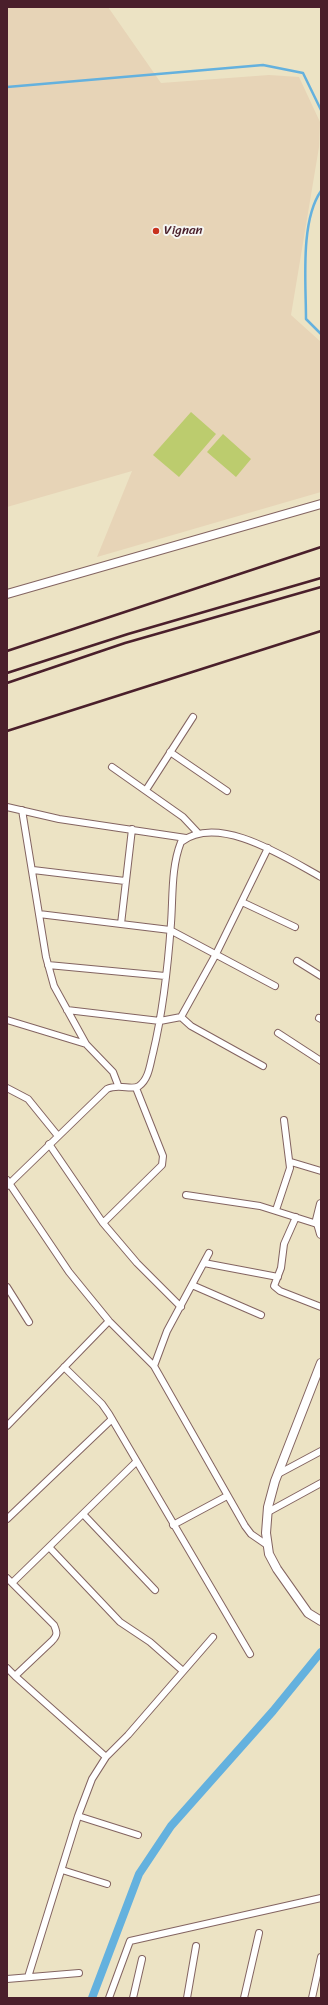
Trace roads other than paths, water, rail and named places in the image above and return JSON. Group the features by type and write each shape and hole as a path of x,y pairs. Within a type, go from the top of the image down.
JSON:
{"street":[{"path":"7,594 321,504"},
{"path":"146,790 193,717"},
{"path":"170,752 227,791"},
{"path":"112,767 183,817 198,833"},
{"path":"7,807 59,819 186,838"},
{"path":"22,810 48,965 54,986 86,1044 113,1072 118,1085"},
{"path":"120,924 132,829"},
{"path":"136,1088 148,1074 160,1021 166,976 177,850 181,842 198,833 236,836 268,848 321,877"},
{"path":"181,1017 216,954 268,848"},
{"path":"33,870 126,881"},
{"path":"242,902 295,927"},
{"path":"39,914 170,930 275,986"},
{"path":"297,961 321,976"},
{"path":"48,965 166,976"},
{"path":"67,1010 160,1021 181,1017"},
{"path":"181,1017 191,1026 263,1066"},
{"path":"7,1020 86,1044"},
{"path":"278,1033 321,1061"},
{"path":"136,1088 118,1085 107,1089 8,1183 69,1272 109,1321 154,1366 244,1526 267,1545"},
{"path":"7,1088 28,1099 58,1136"},
{"path":"103,1223 162,1165 163,1156 136,1088"},
{"path":"276,1210 289,1176 291,1162 284,1120"},
{"path":"49,1144 103,1223 137,1264 181,1307"},
{"path":"291,1162 321,1172"},
{"path":"186,1195 232,1201 276,1210 317,1224"},
{"path":"321,1204 317,1224 321,1234"},
{"path":"296,1217 284,1244 282,1268 274,1283 276,1288 321,1307"},
{"path":"154,1366 168,1331 209,1253"},
{"path":"204,1263 278,1276"},
{"path":"192,1285 261,1316"},
{"path":"7,1287 30,1322"},
{"path":"7,1426 109,1321"},
{"path":"321,1363 278,1474 268,1512 267,1545 274,1564 288,1586 308,1613 321,1621"},
{"path":"64,1367 102,1404 112,1419 250,1654"},
{"path":"7,1519 112,1419"},
{"path":"278,1474 321,1451"},
{"path":"12,1583 136,1462"},
{"path":"268,1512 321,1483"},
{"path":"173,1525 227,1496"},
{"path":"83,1514 155,1590"},
{"path":"49,1547 120,1622 150,1642 183,1671"},
{"path":"7,1578 54,1625 57,1632 56,1636 15,1676"},
{"path":"28,1977 78,1816 92,1779 106,1757 128,1735 213,1636"},
{"path":"7,1668 106,1757"},
{"path":"78,1816 138,1835"},
{"path":"62,1870 107,1884"},
{"path":"109,1998 130,1941 321,1898"},
{"path":"244,1998 259,1933"},
{"path":"187,1998 196,1946"},
{"path":"312,1998 321,1957"},
{"path":"133,1998 142,1959"},
{"path":"7,1979 79,1973"}],"waterway":[{"path":"7,87 263,65 303,73 321,110"},
{"path":"321,191 314,204 310,219 307,235 305,271 306,319 321,334"},
{"path":"92,1998 139,1874 171,1826 273,1711 321,1652"}],"railway":[{"path":"7,651 321,547"},
{"path":"7,673 128,634 321,578"},
{"path":"7,683 125,643 321,587"},
{"path":"7,731 321,631"}],"place":[{"name":"Vignan","path":"156,231"}]}
